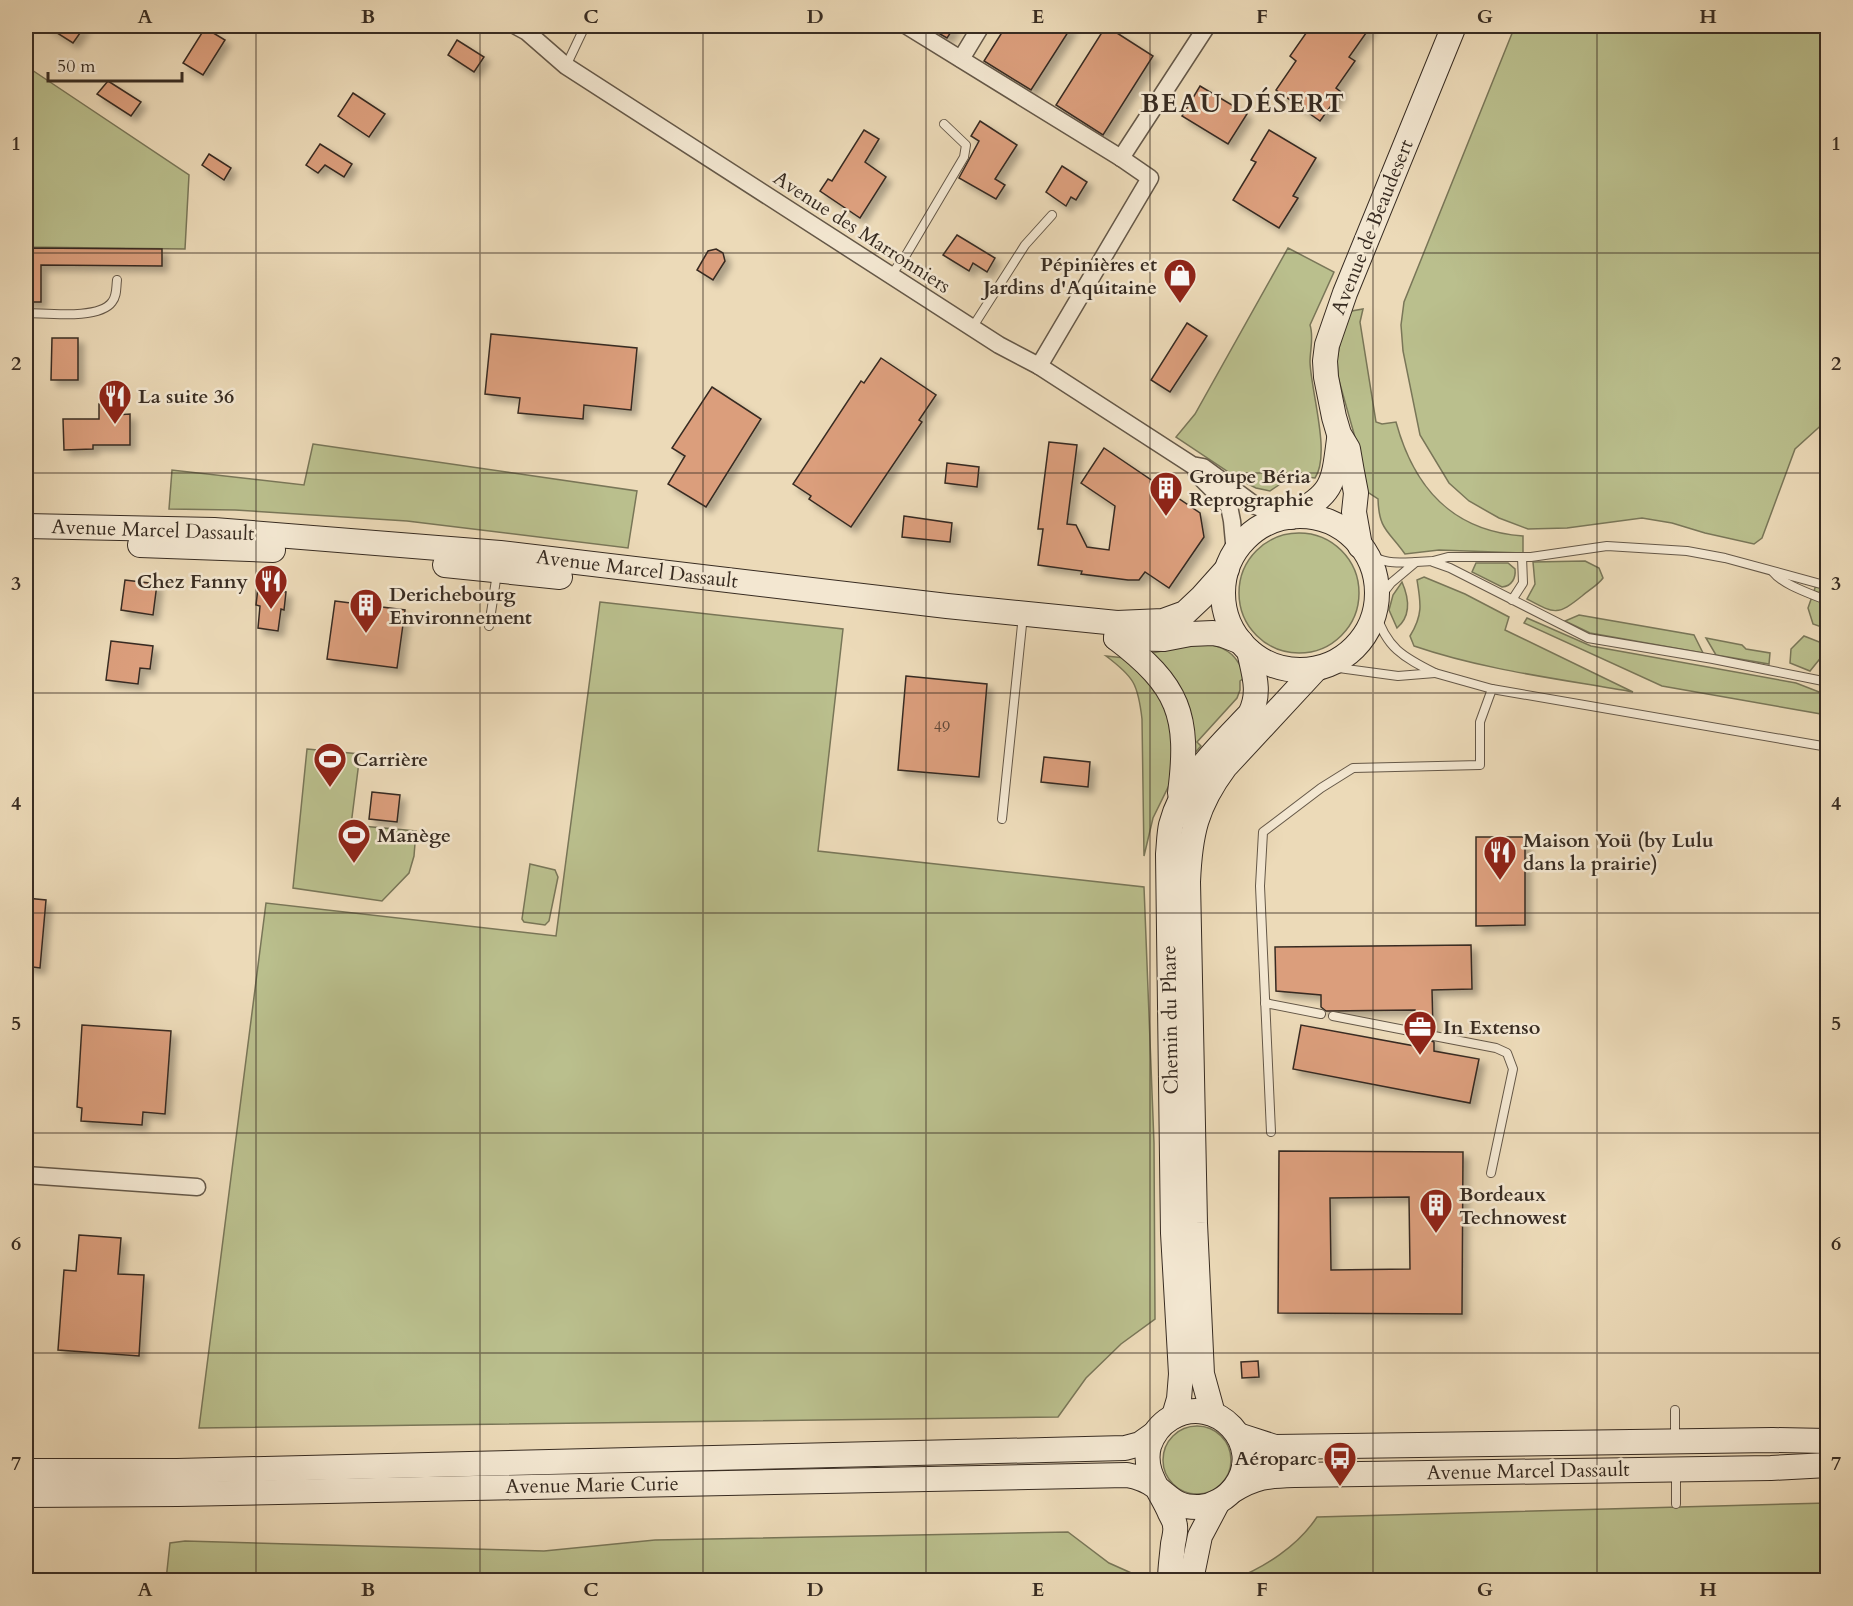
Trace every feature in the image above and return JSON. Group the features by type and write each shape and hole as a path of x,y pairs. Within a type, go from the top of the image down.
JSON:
{"main road":[{"name":"Avenue de Beaudesert","path":"1339,434 1326,377 1327,345 1345,293 1455,26"},
{"path":"1288,518 1320,498 1328,489 1334,478 1339,434"},
{"path":"1339,434 1348,449 1356,493 1354,512 1363,549 1373,568 1377,584 1376,606 1370,626 1357,645 1339,660 1320,668 1298,670 1281,668 1264,661 1245,647 1228,620 1223,595 1231,561 1244,541 1256,530 1288,518 1310,517 1329,522 1346,532 1363,549"},
{"name":"Avenue Marcel Dassault","path":"26,526 214,530 1022,621 1116,638 1164,639 1190,634 1213,633 1223,635 1245,647"},
{"name":"Avenue Marcel Dassault","path":"26,542 202,547 499,561"},
{"name":"Avenue Marcel Dassault","path":"1022,621 1117,623 1163,621 1185,613 1202,597 1231,561"},
{"path":"1116,638 1135,653 1166,685 1178,709 1185,750 1179,802"},
{"name":"Chemin du Phare","path":"1174,1416 1179,1399 1181,1374 1173,1233 1168,854 1171,826 1179,802 1194,776 1250,714 1255,704 1257,682 1245,647"},
{"name":"Chemin du Phare","path":"1213,1414 1202,1374 1195,1223 1189,851 1200,807 1212,784 1225,767 1320,668"},
{"path":"1170,1581 1176,1526 1151,1477 1148,1455 1154,1434 1165,1421 1180,1413 1197,1410 1213,1414 1228,1422 1243,1446 1244,1458 1239,1482 1225,1496 1200,1536 1191,1581"},
{"name":"Avenue Marie Curie","path":"26,1471 177,1471 1125,1448 1140,1444 1154,1434"},
{"name":"Avenue Marcel Dassault","path":"1238,1435 1275,1447 1827,1441"},
{"name":"Avenue Marcel Dassault","path":"1225,1496 1251,1480 1268,1476 1771,1468 1827,1465"},
{"name":"Avenue Marie Curie","path":"26,1495 1127,1475 1140,1478 1156,1486"},
{"path":"1156,1486 1168,1499 1184,1506 1202,1507 1225,1496"}],"street":[{"name":"Avenue des Marronniers","path":"516,26 527,32 566,66 972,328 1039,366 1192,465 1203,467 1256,506 1288,518"},
{"path":"907,26 1150,178 1039,366"},
{"path":"961,58 981,26"},
{"path":"1121,158 1207,26"},
{"name":"Avenue des Marronniers","path":"1192,465 1198,475 1228,506 1233,521 1231,561"},
{"path":"26,1175 197,1187"}],"lane":[{"path":"566,66 585,26"},
{"path":"891,275 906,255 964,157 966,145 944,124"},
{"path":"972,328 1025,245 1052,215"},
{"path":"26,313 91,314 111,304 116,295 117,280"},
{"path":"1363,549 1384,562 1396,564 1433,561 1448,557 1522,557 1607,546 1686,551 1725,558 1827,586"},
{"path":"1512,600 1523,583 1522,557"},
{"path":"489,626 499,561"},
{"path":"1433,561 1588,638 1713,659 1827,682"},
{"path":"1416,562 1391,583 1376,606 1379,625 1392,645 1404,657 1436,673 1492,689 1827,747"},
{"path":"1773,571 1777,577 1827,601"},
{"path":"1002,819 1022,621"},
{"path":"1320,668 1398,676 1436,673"},
{"path":"1271,1132 1260,886 1263,832 1353,768 1480,765 1480,722 1492,689"},
{"path":"1265,1003 1321,1014"},
{"path":"1333,1016 1415,1032"},
{"path":"1434,1036 1496,1048 1507,1053 1511,1062 1513,1070 1491,1173"},
{"path":"1675,1410 1675,1441"},
{"path":"1676,1469 1676,1504"}],"green space":[{"path":"1515,26 1827,26 1827,420 1795,449 1762,538 1754,544 1672,523 1642,518 1567,528 1528,529 1499,518 1469,501 1449,483 1420,435 1403,351 1401,325 1404,302"},
{"path":"26,66 189,175 185,249 26,247"},
{"path":"1288,248 1334,272 1310,325 1311,375 1319,422 1321,454 1315,478 1291,479 1270,491 1256,488 1242,481 1176,437 1195,414"},
{"path":"1363,309 1360,322 1376,422 1382,424 1396,422 1413,467 1425,486 1440,502 1456,515 1476,525 1498,532 1523,536 1523,553 1439,550 1405,554 1382,524 1378,499 1363,489 1358,448 1338,377 1337,359 1346,312"},
{"path":"313,444 637,491 628,548 407,521 235,510 169,509 172,470 304,485"},
{"path":"1299,533 1322,538 1341,551 1354,570 1359,593 1354,616 1341,635 1322,648 1299,653 1276,648 1257,635 1244,616 1239,593 1244,570 1257,551 1276,538"},
{"path":"1585,561 1599,568 1603,578 1567,607 1556,611 1550,610 1527,599 1535,584 1533,562"},
{"path":"1476,563 1508,563 1515,569 1514,578 1511,583 1502,587 1472,572"},
{"path":"1424,577 1465,594 1509,617 1505,630 1633,692 1495,668 1414,646 1410,636 1420,609 1417,580"},
{"path":"1402,582 1406,594 1407,612 1397,628 1389,610 1393,595"},
{"path":"1816,585 1827,587 1827,629 1813,624 1808,608"},
{"path":"600,602 843,629 818,851 1144,887 1154,1143 1155,1319 1121,1344 1086,1378 1058,1417 199,1428 266,903 556,936"},
{"path":"1579,615 1694,635 1703,653 1590,633 1565,621"},
{"path":"1527,618 1591,646 1796,683 1827,695 1827,715 1662,686 1524,623"},
{"path":"1804,636 1827,645 1827,650 1810,671 1790,663 1791,649"},
{"path":"1706,638 1770,653 1769,664 1716,655"},
{"path":"1208,644 1232,654 1245,677 1240,681 1237,698 1197,742 1201,746 1191,757 1152,653"},
{"path":"1106,656 1135,659 1166,692 1176,771 1153,818 1144,856 1142,719 1139,697 1129,676"},
{"name":"Manège","path":"307,749 360,754 351,825 416,831 414,856 409,873 382,901 293,888"},
{"path":"530,864 555,870 558,877 549,921 545,925 524,922 522,919"},
{"path":"1197,1426 1210,1429 1221,1436 1228,1447 1231,1460 1228,1473 1221,1484 1210,1491 1197,1494 1184,1491 1173,1484 1166,1473 1163,1460 1166,1447 1173,1436 1184,1429"},
{"path":"1827,1503 1827,1580 1232,1580 1256,1569 1290,1547 1317,1517"},
{"path":"1068,1532 1109,1563 1147,1580 166,1580 170,1543 185,1541 544,1551 655,1540"}],"building":[{"path":"46,26 85,26 73,43"},
{"path":"926,26 955,26 947,38"},
{"path":"1006,26 1072,26 1031,90 984,61"},
{"path":"1106,26 1153,56 1103,135 1056,105"},
{"path":"1311,26 1371,26 1349,57 1355,61 1336,88 1341,92 1320,121 1276,90 1296,61 1290,56"},
{"path":"205,28 225,40 203,75 183,63"},
{"path":"457,40 484,57 474,72 448,55"},
{"path":"108,81 141,102 131,116 97,94"},
{"path":"1200,86 1247,114 1228,144 1182,116"},
{"path":"353,93 385,114 369,137 338,116"},
{"path":"980,121 1017,145 995,179 1005,185 996,199 959,178 979,141 971,136"},
{"path":"864,130 879,139 865,162 886,177 860,218 820,191 828,179 832,181"},
{"path":"1269,130 1316,158 1293,196 1298,198 1279,228 1233,200 1256,162 1251,160"},
{"path":"320,144 352,164 344,177 325,165 318,173 306,165"},
{"path":"209,154 231,168 224,180 202,165"},
{"path":"1062,166 1087,182 1076,200 1071,197 1066,206 1046,192"},
{"path":"957,235 995,258 987,272 973,263 969,271 943,255"},
{"path":"26,248 162,249 162,266 41,265 41,302 26,302"},
{"path":"716,249 723,253 725,261 713,280 697,270 708,251"},
{"path":"1187,323 1207,336 1170,392 1151,380"},
{"path":"491,334 637,348 631,410 584,405 583,419 518,413 520,398 485,394"},
{"path":"52,338 78,338 78,380 51,380"},
{"path":"881,358 936,395 919,420 922,422 851,527 809,499 811,496 793,484 861,381 864,383"},
{"path":"712,387 761,419 706,507 668,484 685,456 672,448"},
{"name":"La suite 36","path":"115,403 116,415 130,414 130,445 93,445 93,449 64,450 63,419 99,419 99,404"},
{"name":"Groupe Béria Reprographie","path":"1049,442 1077,445 1067,524 1076,525 1087,547 1109,550 1115,506 1081,483 1104,448 1200,513 1204,537 1169,588 1145,572 1139,580 1128,580 1081,574 1082,571 1038,565 1043,529 1038,529"},
{"path":"947,463 979,467 977,487 945,483"},
{"path":"904,516 952,523 950,542 902,537"},
{"path":"125,580 157,584 153,615 121,610"},
{"name":"Chez Fanny","path":"258,588 286,592 278,631 258,628 260,606 256,605"},
{"name":"Derichebourg Environnement","path":"335,601 405,610 397,668 327,659"},
{"path":"111,641 153,646 150,669 140,668 138,684 106,680"},
{"path":"906,676 987,684 979,777 898,770"},
{"path":"1044,757 1090,762 1088,787 1041,782"},
{"path":"372,792 400,795 397,822 369,819"},
{"name":"Maison Yoü (by Lulu dans la prairie)","path":"1476,837 1525,837 1525,925 1476,926"},
{"path":"26,898 46,900 40,968 26,966"},
{"path":"1471,945 1472,989 1432,990 1433,1030 1428,1035 1429,1040 1434,1042 1434,1051 1479,1059 1470,1103 1293,1069 1301,1025 1415,1046 1415,1038 1420,1036 1421,1030 1415,1025 1415,1010 1326,1011 1321,1007 1321,995 1276,991 1275,947"},
{"path":"82,1025 171,1031 165,1114 143,1112 142,1125 81,1121 82,1108 77,1107"},
{"name":"Bordeaux Technowest","path":"1279,1151 1463,1152 1462,1314 1278,1313","holes":["1409,1197 1410,1269 1331,1270 1330,1198"]},
{"path":"79,1235 121,1238 118,1274 144,1275 139,1356 58,1350 64,1270 76,1271"},
{"path":"1258,1361 1259,1377 1242,1378 1241,1362"}],"place":[{"name":"Pépinières et Jardins d'Aquitaine","path":"1180,304"},
{"name":"La suite 36","path":"115,425"},
{"name":"Groupe Béria Reprographie","path":"1166,517"},
{"name":"Chez Fanny","path":"271,610"},
{"name":"Derichebourg Environnement","path":"366,634"},
{"name":"Carrière","path":"330,788"},
{"name":"Manège","path":"354,864"},
{"name":"Maison Yoü (by Lulu dans la prairie)","path":"1500,881"},
{"name":"In Extenso","path":"1420,1056"},
{"name":"Bordeaux Technowest","path":"1436,1234"},
{"name":"Aéroparc","path":"1340,1487"}],"district":[{"name":"BEAU DÉSERT","path":"1243,103"}]}
